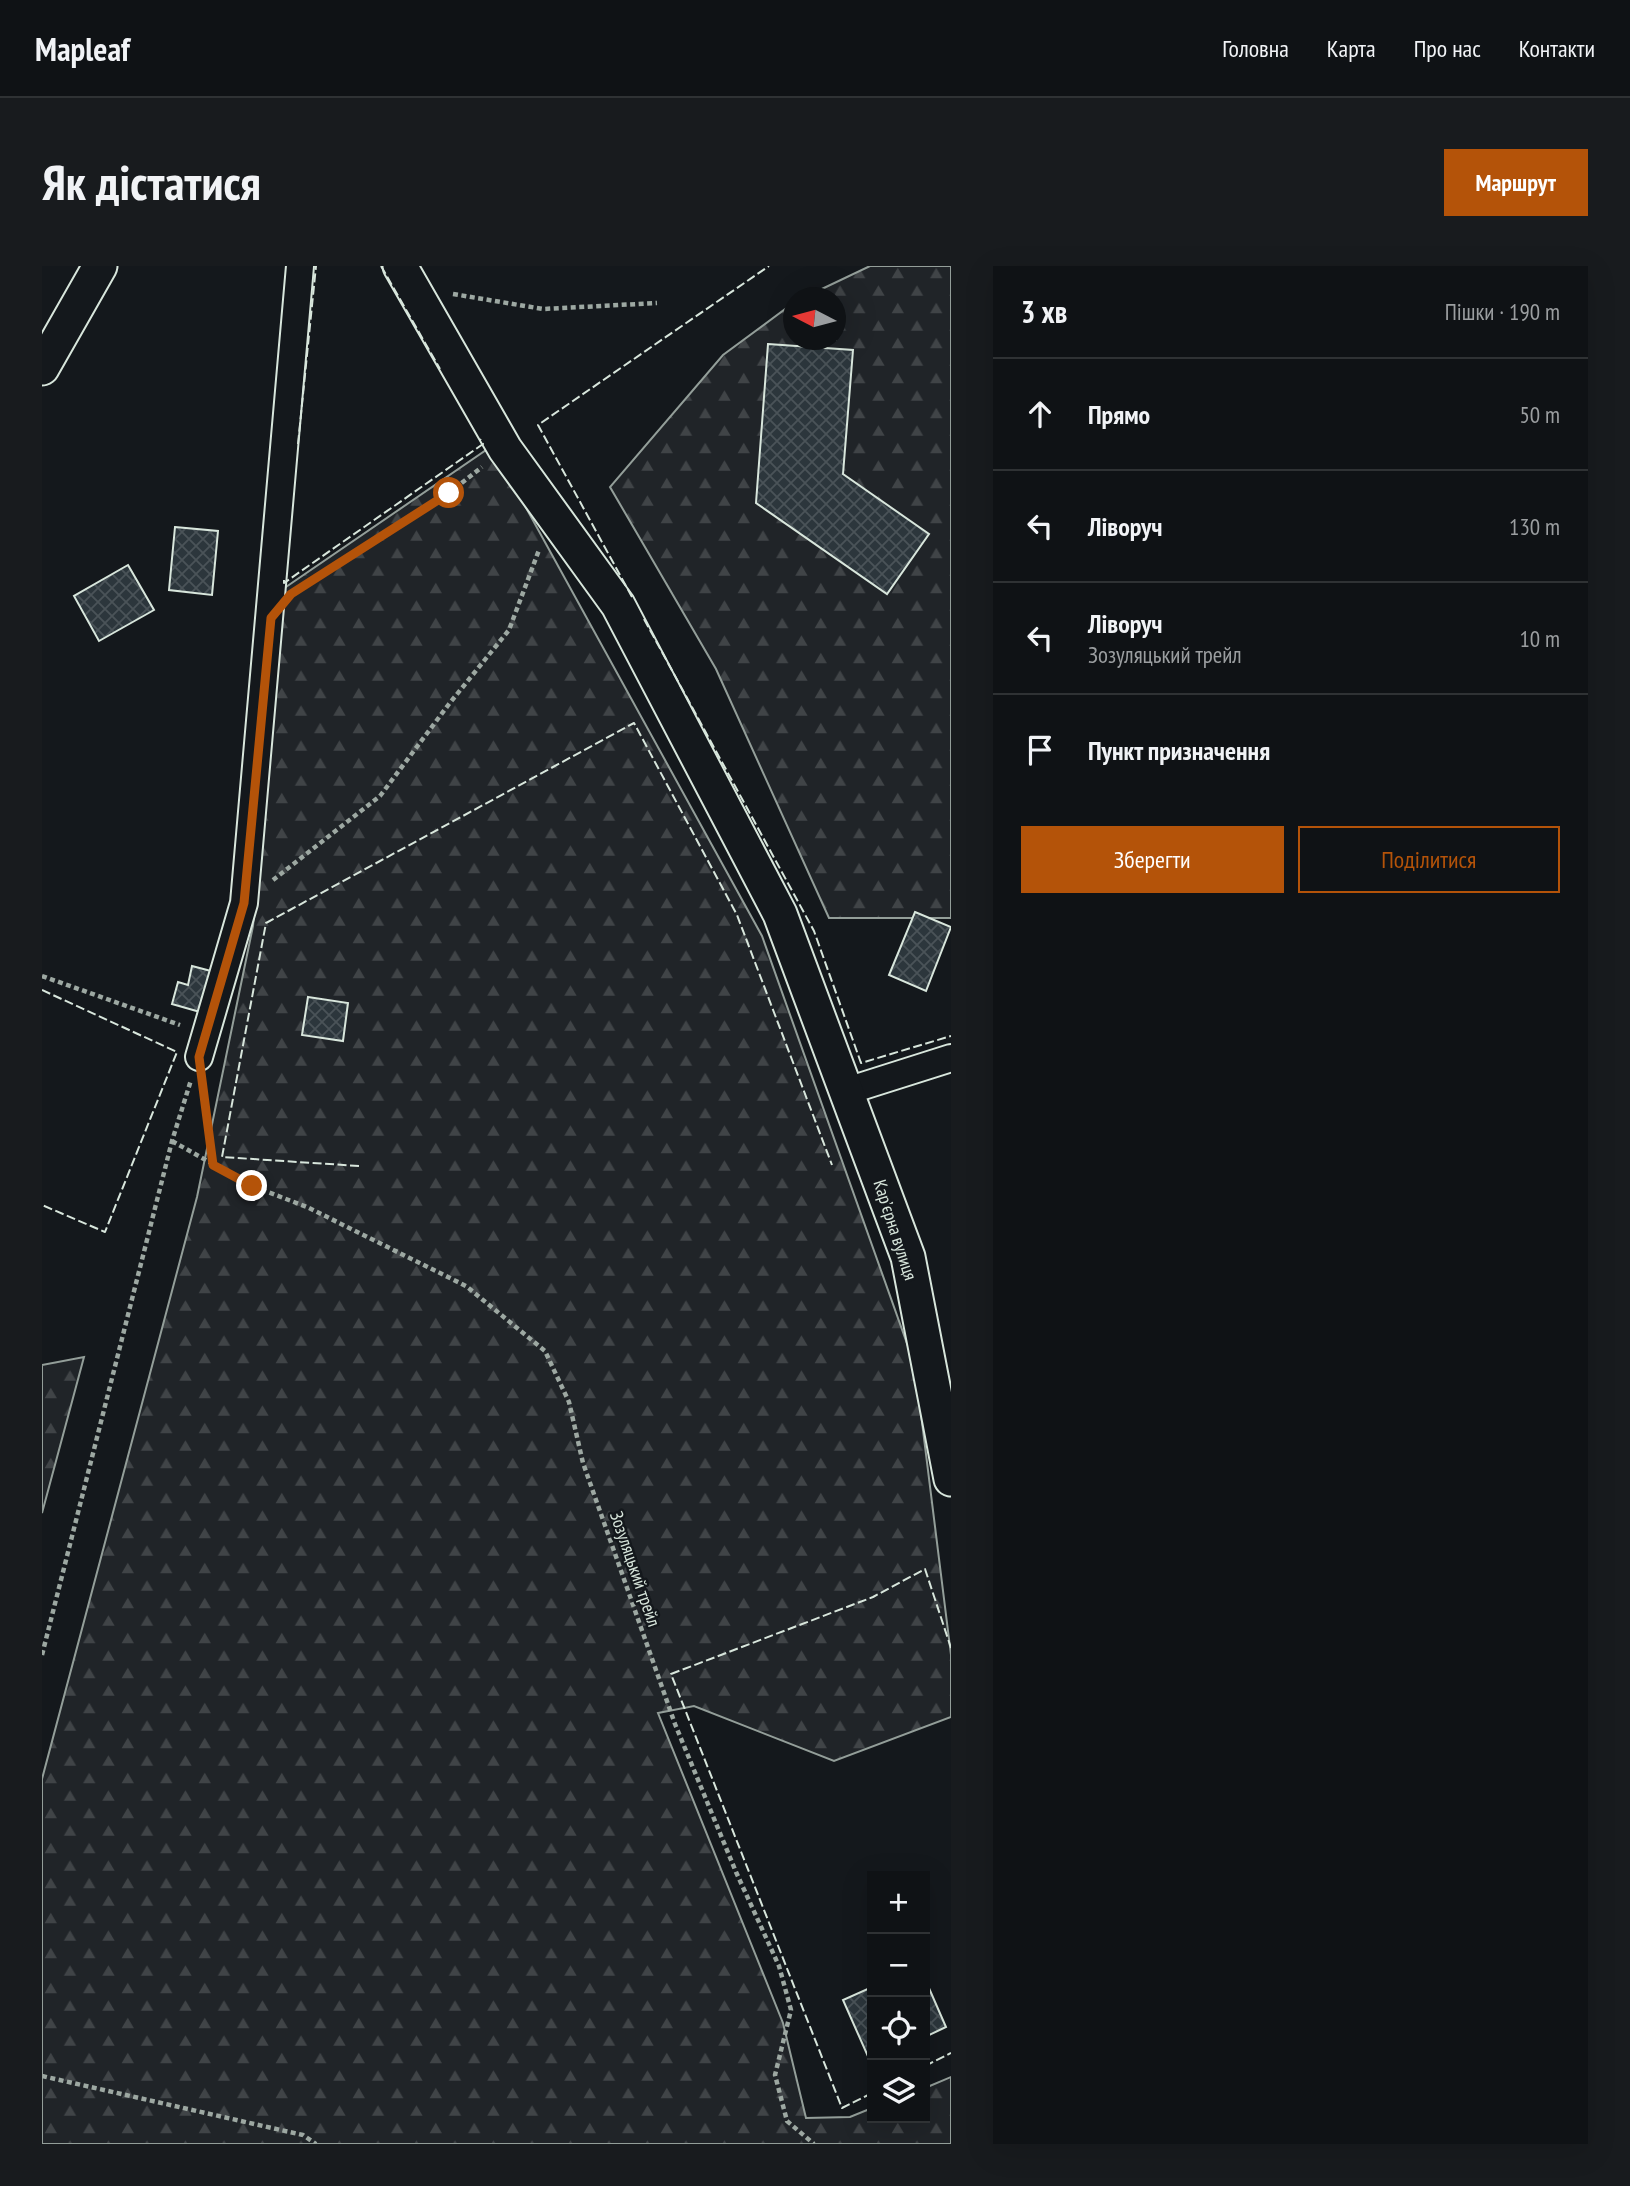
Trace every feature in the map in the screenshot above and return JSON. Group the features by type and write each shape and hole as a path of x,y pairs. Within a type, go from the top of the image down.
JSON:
{"street":[{"path":"42,368 100,266"},
{"path":"202,1046 244,903 300,266"},
{"name":"Карʼєрна вулиця","path":"407,277 505,449 618,605 780,914 908,1258 951,1479"},
{"path":"846,1091 951,1058"}],"path":[{"path":"407,277 543,309 657,303"},
{"path":"271,618 291,594 449,493 505,449"},
{"path":"244,903 380,796 509,630 553,513"},
{"path":"42,976 202,1046"},
{"path":"42,1656 172,1141 202,1046"},
{"path":"202,1046 213,1165"},
{"name":"Зозуляцький трейл","path":"172,1141 252,1186 307,1207 467,1286 545,1351 569,1402 583,1463 675,1724 736,1872 779,1966 791,2010 775,2075 787,2121 814,2144"},
{"path":"42,2076 303,2135 316,2144"}],"green space":[{"path":"870,266 951,266 951,918 829,918 716,669 610,487 723,355 783,311 783,350 846,350 846,287 826,287"},
{"path":"492,446 762,936 915,1366 951,1655 951,1717 834,1761 694,1706 658,1713 783,2023 806,2118 850,2117 867,2110 867,2123 930,2123 930,2086 951,2077 951,2144 42,2144 42,1779 197,1197 253,926 283,589"},
{"path":"84,1357 42,1513 42,1365"}],"building":[{"path":"768,344 783,345 783,350 853,350 843,474 929,534 887,594 756,503"},
{"path":"175,527 218,531 212,595 169,590"},
{"path":"128,565 154,610 99,641 74,596"},
{"path":"915,912 951,927 926,991 889,975"},
{"path":"192,966 211,971 200,1012 172,1004 178,982 188,985"},
{"path":"308,997 348,1003 343,1041 302,1035"},
{"path":"867,1989 867,2054 843,2000"},
{"path":"930,1990 946,2027 930,2035"}],"fence":[{"path":"298,444 316,266"},
{"path":"381,266 440,369"},
{"path":"632,597 538,425 769,266"},
{"path":"284,580 284,583 483,444 480,439"},
{"path":"644,619 814,931 861,1063 951,1036"},
{"path":"359,1166 222,1157 266,923 634,723 737,915 832,1165"},
{"path":"42,990 177,1052 105,1232 42,1205"},
{"path":"867,2096 842,2108 671,1674 873,1597 925,1569 951,1648"},
{"path":"930,2064 951,2053"}],"route":[{"path":"252,1186 213,1165 199,1057 244,903 271,618 291,594 449,493"}]}
